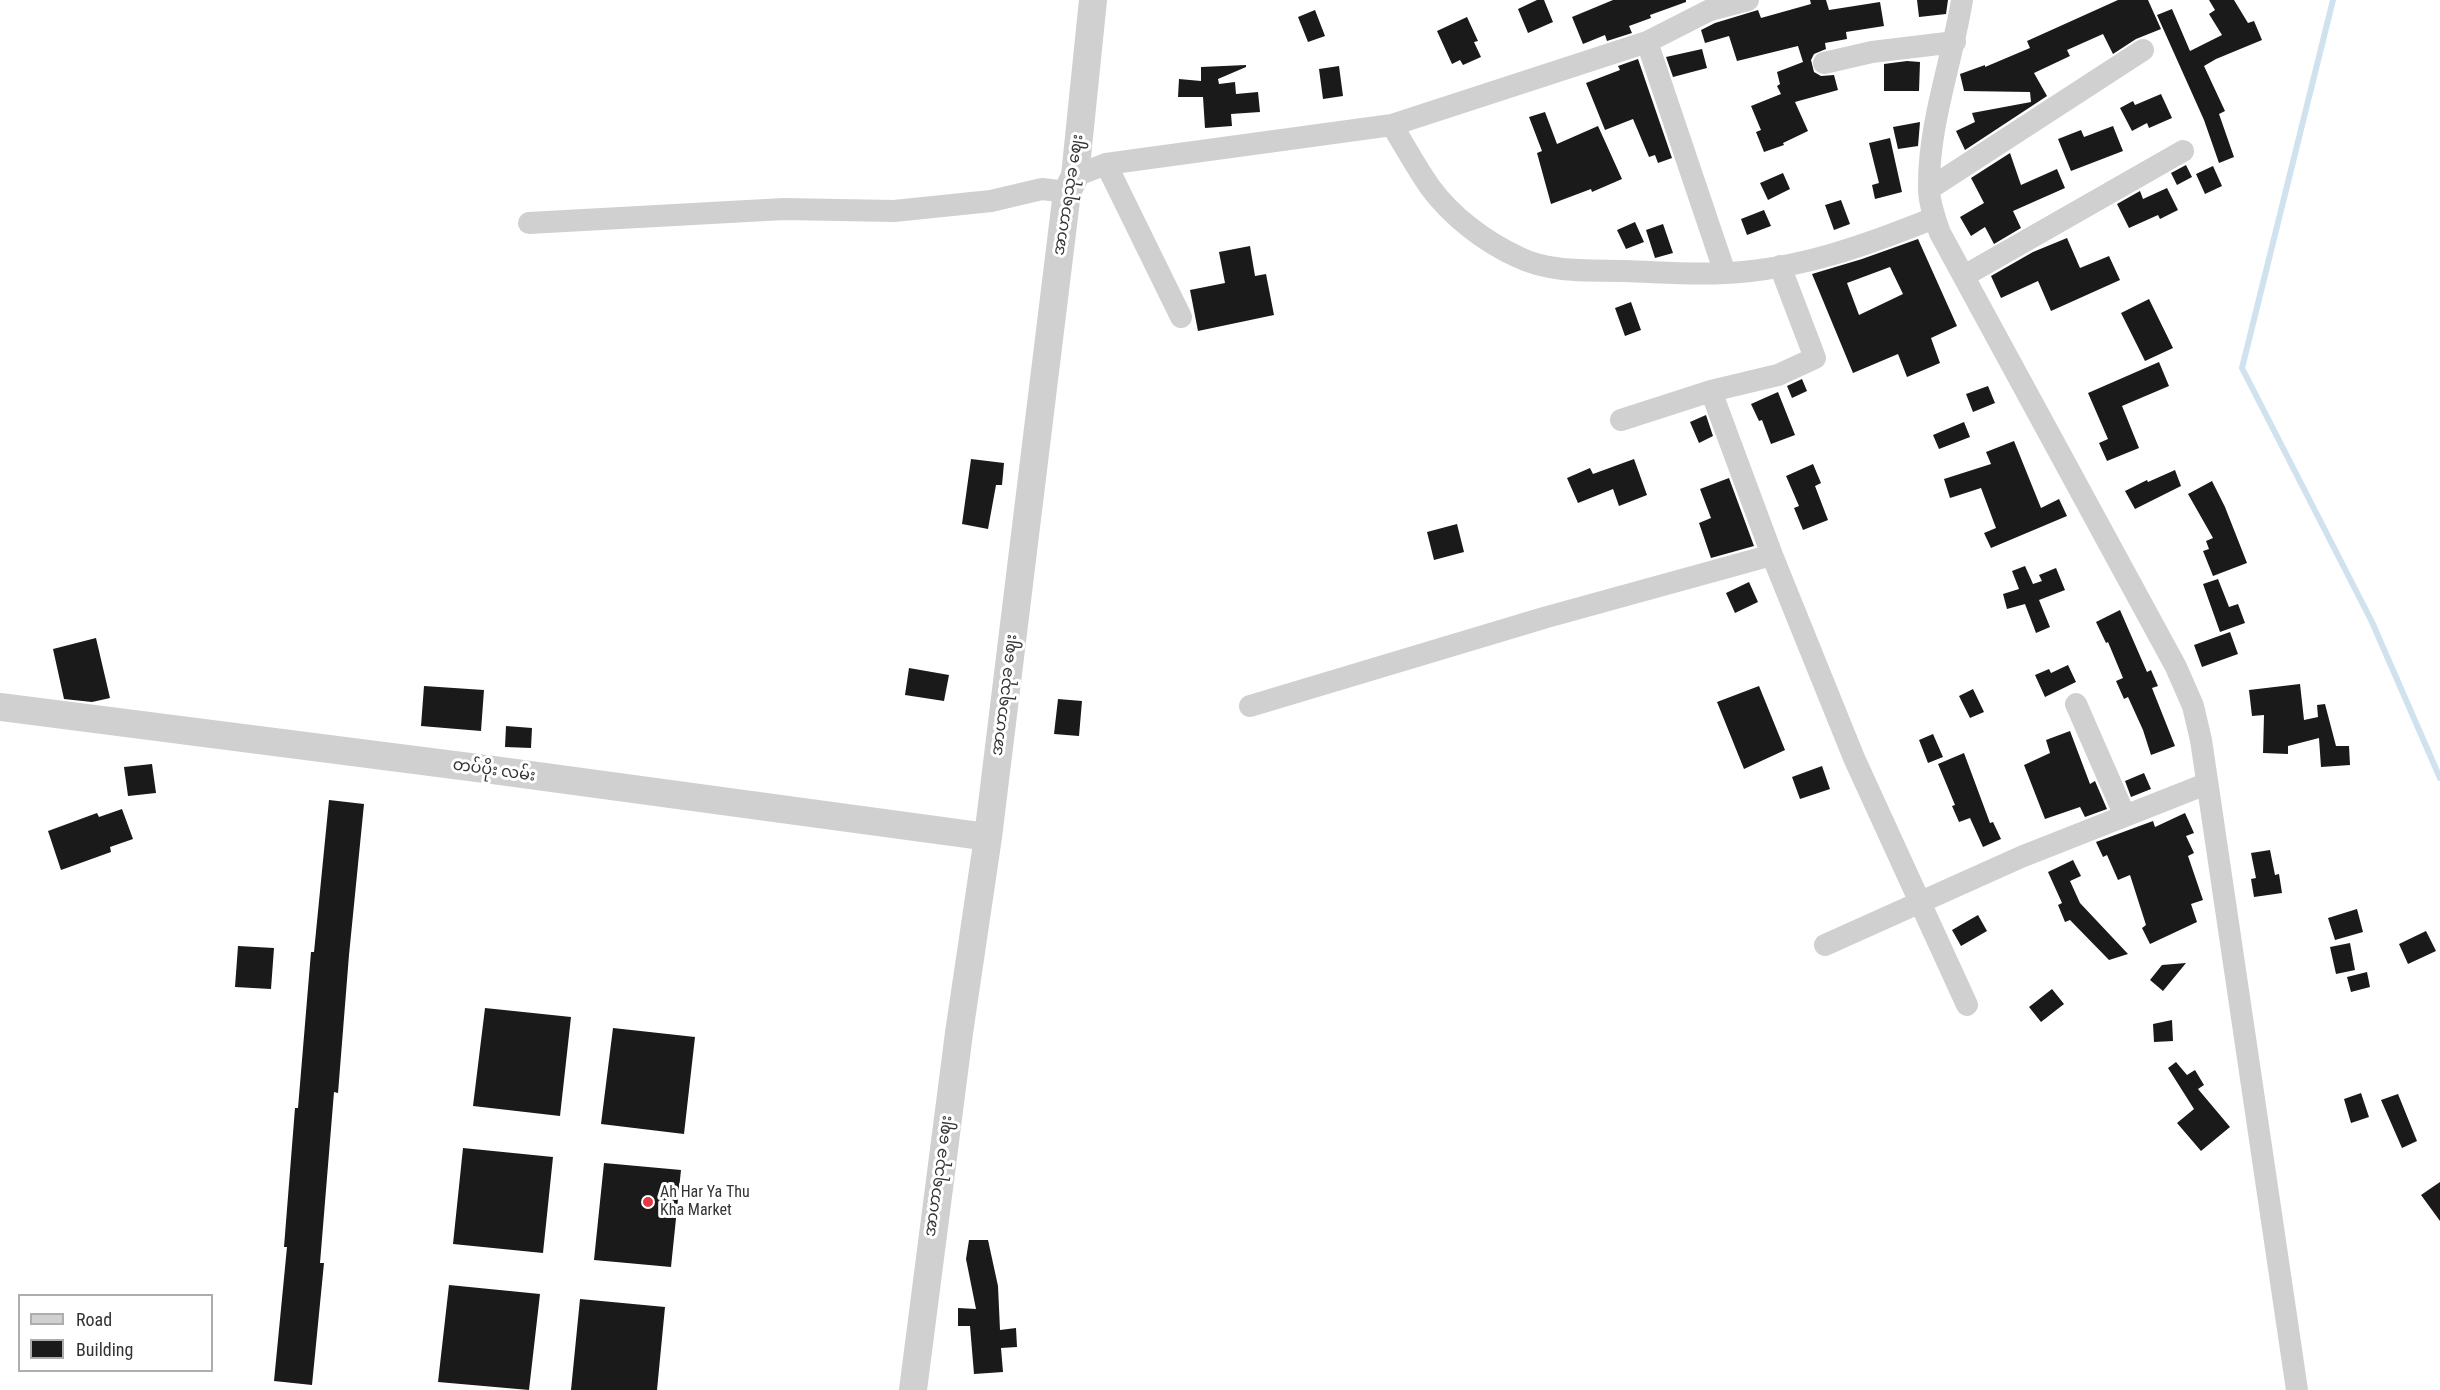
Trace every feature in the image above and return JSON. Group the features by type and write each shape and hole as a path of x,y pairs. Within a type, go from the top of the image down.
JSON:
{"street":[{"path":"529,223 784,209 894,211 991,201 1071,184 1106,164 1392,125 1647,42 1710,10 1748,0"},
{"path":"1962,0 1955,42 1935,128 1929,189 1934,218 2176,666 2193,706 2201,740 2297,1390"},
{"name":"အာဟာရသုခ ဈေး","path":"913,1390 959,1032 988,837 1096,1"},
{"path":"1647,42 1725,273"},
{"path":"1824,63 1872,52 1955,42"},
{"path":"1929,189 2143,50"},
{"path":"1392,125 1431,188 1455,214 1489,240 1519,258 1566,270 1725,273 1780,266 1855,248 1934,218"},
{"path":"1964,276 2183,150"},
{"path":"1106,164 1180,317"},
{"path":"1622,420 1712,391 1778,375 1815,358 1780,266"},
{"path":"1712,391 1772,555 1854,758 1967,1005"},
{"path":"1250,706 1548,617 1772,555"},
{"path":"2076,704 2125,816"},
{"name":"တပ်ပိုး လမ်း","path":"0,707 493,770 988,837"},
{"path":"1825,945 2021,857 2206,784"}],"building":[{"path":"1537,0 1544,0 1553,22 1528,33 1518,9"},
{"path":"1613,0 1686,0 1686,2 1650,15 1651,18 1629,26 1632,33 1607,41 1605,35 1583,44 1572,17"},
{"path":"1810,0 1826,0 1829,10 1880,2 1884,26 1846,32 1847,39 1825,43 1826,49 1814,54 1811,60 1814,72 1821,76 1834,75 1838,90 1795,102 1808,131 1783,143 1784,145 1764,152 1756,132 1761,130 1751,106 1781,94 1777,86 1780,84 1777,72 1803,62 1798,46 1737,61 1729,36 1705,43 1701,30 1715,23 1758,10 1761,18 1811,4"},
{"path":"1917,0 1948,0 1946,14 1919,17"},
{"path":"2118,0 2148,0 2161,29 2136,39 2113,54 2103,34 2067,50 2070,56 2034,73 2047,96 1965,150 1956,131 1975,122 1972,113 2031,102 2030,92 1964,91 1960,74 1985,65 1985,67 2030,48 2027,41"},
{"path":"2209,0 2234,0 2248,23 2254,21 2262,40 2204,66 2225,111 2219,114 2234,157 2219,163 2204,120 2157,15 2172,9 2190,51 2222,35 2209,14 2215,10"},
{"path":"1315,10 1325,36 1308,42 1298,17"},
{"path":"1467,17 1478,41 1474,42 1481,57 1463,65 1460,60 1452,64 1437,31"},
{"path":"1702,49 1707,68 1673,77 1666,57"},
{"path":"1638,59 1672,158 1658,163 1655,155 1649,157 1633,119 1605,130 1586,83 1620,70 1618,66"},
{"path":"1920,62 1919,91 1884,91 1884,64"},
{"path":"1246,65 1218,79 1219,84 1235,82 1236,94 1258,92 1260,112 1231,114 1232,126 1205,128 1203,97 1178,97 1179,79 1201,81 1201,67"},
{"path":"1339,66 1343,96 1323,99 1319,69"},
{"path":"2161,94 2172,118 2149,128 2147,123 2132,131 2120,108 2133,101 2135,105"},
{"path":"1545,112 1557,144 1598,126 1622,179 1592,192 1591,189 1551,204 1537,153 1542,151 1529,117"},
{"path":"1920,122 1918,146 1898,149 1893,127"},
{"path":"2113,126 2123,151 2071,171 2058,139 2081,130 2084,137"},
{"path":"1890,138 1902,192 1875,199 1872,185 1879,183 1869,143"},
{"path":"2010,153 2021,185 2057,169 2065,188 2013,211 2021,228 1994,244 1985,227 1971,236 1960,217 1984,203 1971,178"},
{"path":"2186,165 2192,177 2177,185 2171,173"},
{"path":"2213,166 2222,186 2205,194 2196,174"},
{"path":"1783,173 1790,189 1768,200 1760,183"},
{"path":"2167,188 2178,210 2160,219 2158,215 2129,228 2117,204 2140,191 2143,199"},
{"path":"1841,200 1850,224 1834,230 1825,205"},
{"path":"1764,210 1771,226 1747,235 1741,219"},
{"path":"1635,222 1644,242 1626,249 1617,230"},
{"path":"1663,224 1673,253 1655,258 1646,230"},
{"path":"2067,238 2080,268 2109,256 2120,280 2051,311 2038,281 2001,298 1991,276 2033,252"},
{"path":"1918,239 1957,326 1931,338 1940,363 1907,377 1898,354 1853,373 1812,274","holes":["1890,267 1903,294 1859,315 1847,283"]},
{"path":"1250,246 1255,276 1266,274 1274,315 1198,331 1190,290 1225,283 1219,252"},
{"path":"2149,299 2173,348 2145,361 2121,313"},
{"path":"1631,302 1641,330 1625,336 1615,308"},
{"path":"2159,362 2169,386 2122,406 2139,448 2107,461 2099,443 2108,439 2088,393"},
{"path":"1802,379 1807,391 1792,398 1787,386"},
{"path":"1988,386 1995,403 1973,412 1966,394"},
{"path":"1778,392 1795,435 1771,444 1762,420 1759,421 1751,404"},
{"path":"1706,415 1713,436 1699,443 1690,422"},
{"path":"1964,422 1970,437 1939,449 1933,435"},
{"path":"2014,441 2041,508 2059,499 2067,516 1991,548 1984,533 1996,528 1981,488 1950,498 1944,479 1991,464 1986,452"},
{"path":"971,459 1004,463 1002,485 996,485 988,529 962,524"},
{"path":"1634,459 1647,495 1619,506 1613,489 1578,503 1567,478 1590,468 1593,474"},
{"path":"1813,464 1821,483 1815,486 1828,520 1803,530 1794,508 1799,506 1786,476"},
{"path":"2175,470 2181,486 2135,509 2125,491"},
{"path":"1729,478 1754,546 1711,558 1699,523 1711,518 1700,489"},
{"path":"2212,481 2247,563 2213,576 2203,551 2209,549 2206,541 2213,538 2188,494"},
{"path":"1457,524 1464,552 1434,560 1427,532"},
{"path":"2025,566 2033,584 2042,581 2039,575 2056,568 2065,590 2039,600 2050,627 2036,633 2025,604 2007,609 2003,594 2019,589 2012,571"},
{"path":"2218,579 2229,607 2238,604 2245,623 2220,632 2203,584"},
{"path":"1749,582 1758,602 1735,613 1726,593"},
{"path":"2120,610 2147,672 2151,670 2158,686 2152,688 2175,746 2151,755 2128,697 2124,699 2116,681 2123,678 2108,642 2106,643 2096,622"},
{"path":"2230,632 2238,654 2202,667 2194,645"},
{"path":"96,638 110,698 92,702 64,699 53,649"},
{"path":"2068,665 2076,682 2045,697 2035,675 2049,669 2051,673"},
{"path":"909,668 949,675 944,701 905,695"},
{"path":"2300,684 2304,720 2318,717 2317,705 2325,704 2336,746 2349,746 2350,765 2321,767 2319,738 2288,746 2288,754 2263,753 2264,715 2252,716 2249,690"},
{"path":"424,686 484,690 481,731 421,726"},
{"path":"1759,686 1785,750 1744,769 1717,702"},
{"path":"1973,689 1984,712 1970,718 1959,696"},
{"path":"1058,699 1082,701 1079,736 1054,734"},
{"path":"506,726 532,728 531,748 505,747"},
{"path":"2070,731 2090,784 2095,781 2107,809 2085,817 2080,807 2045,819 2024,765 2050,753 2046,740"},
{"path":"1933,734 1943,757 1928,763 1919,740"},
{"path":"1964,753 1990,823 1993,822 2001,839 1983,847 1970,818 1959,822 1952,806 1955,805 1938,764"},
{"path":"152,764 156,793 128,796 124,767"},
{"path":"1822,766 1830,789 1800,799 1792,777"},
{"path":"2144,773 2151,789 2131,797 2125,781"},
{"path":"329,800 364,804 338,1093 334,1092 320,1263 324,1263 312,1385 274,1381 287,1247 284,1247 295,1108 298,1108 311,952 314,952"},
{"path":"122,809 133,839 110,847 111,852 61,870 48,831 97,813 99,817"},
{"path":"2185,813 2194,833 2186,836 2194,853 2188,856 2203,900 2191,904 2197,922 2150,944 2142,928 2146,925 2130,875 2118,880 2107,855 2103,857 2096,842 2153,821 2155,827"},
{"path":"2270,850 2275,875 2279,874 2282,893 2254,897 2251,879 2256,878 2251,853"},
{"path":"2073,860 2081,876 2070,881 2080,903 2128,954 2109,960 2070,920 2065,922 2058,905 2062,903 2048,872"},
{"path":"2357,909 2363,932 2335,940 2328,918"},
{"path":"1978,915 1987,931 1961,946 1952,930"},
{"path":"2426,931 2436,951 2408,964 2399,944"},
{"path":"2350,943 2355,970 2336,974 2330,947"},
{"path":"238,946 274,948 271,989 235,987"},
{"path":"2186,963 2163,991 2150,980 2162,965"},
{"path":"2367,972 2370,987 2351,992 2347,977"},
{"path":"2052,989 2064,1004 2041,1022 2029,1007"},
{"path":"485,1008 571,1017 560,1116 473,1106"},
{"path":"2172,1020 2173,1041 2154,1042 2153,1024"},
{"path":"613,1028 695,1037 684,1134 601,1124"},
{"path":"2176,1062 2187,1075 2195,1070 2204,1085 2198,1089 2230,1127 2201,1151 2177,1123 2194,1109 2168,1068"},
{"path":"2361,1093 2369,1117 2351,1123 2344,1099"},
{"path":"2398,1094 2417,1141 2402,1148 2381,1100"},
{"path":"463,1148 553,1157 543,1253 453,1244"},
{"path":"604,1163 681,1170 671,1267 594,1260"},
{"path":"2440,1182 2440,1221 2421,1195"},
{"path":"969,1240 988,1240 998,1286 1000,1330 1016,1328 1017,1347 1001,1348 1003,1372 974,1374 970,1326 958,1326 958,1308 976,1309 966,1259"},
{"path":"449,1285 540,1294 529,1390 438,1382"},
{"path":"580,1299 665,1307 657,1390 571,1390"}],"waterway":[{"path":"2333,0 2242,368 2372,622 2440,778"}],"place":[{"name":"Ah Har Ya Thu Kha Market","path":"648,1202"}]}
